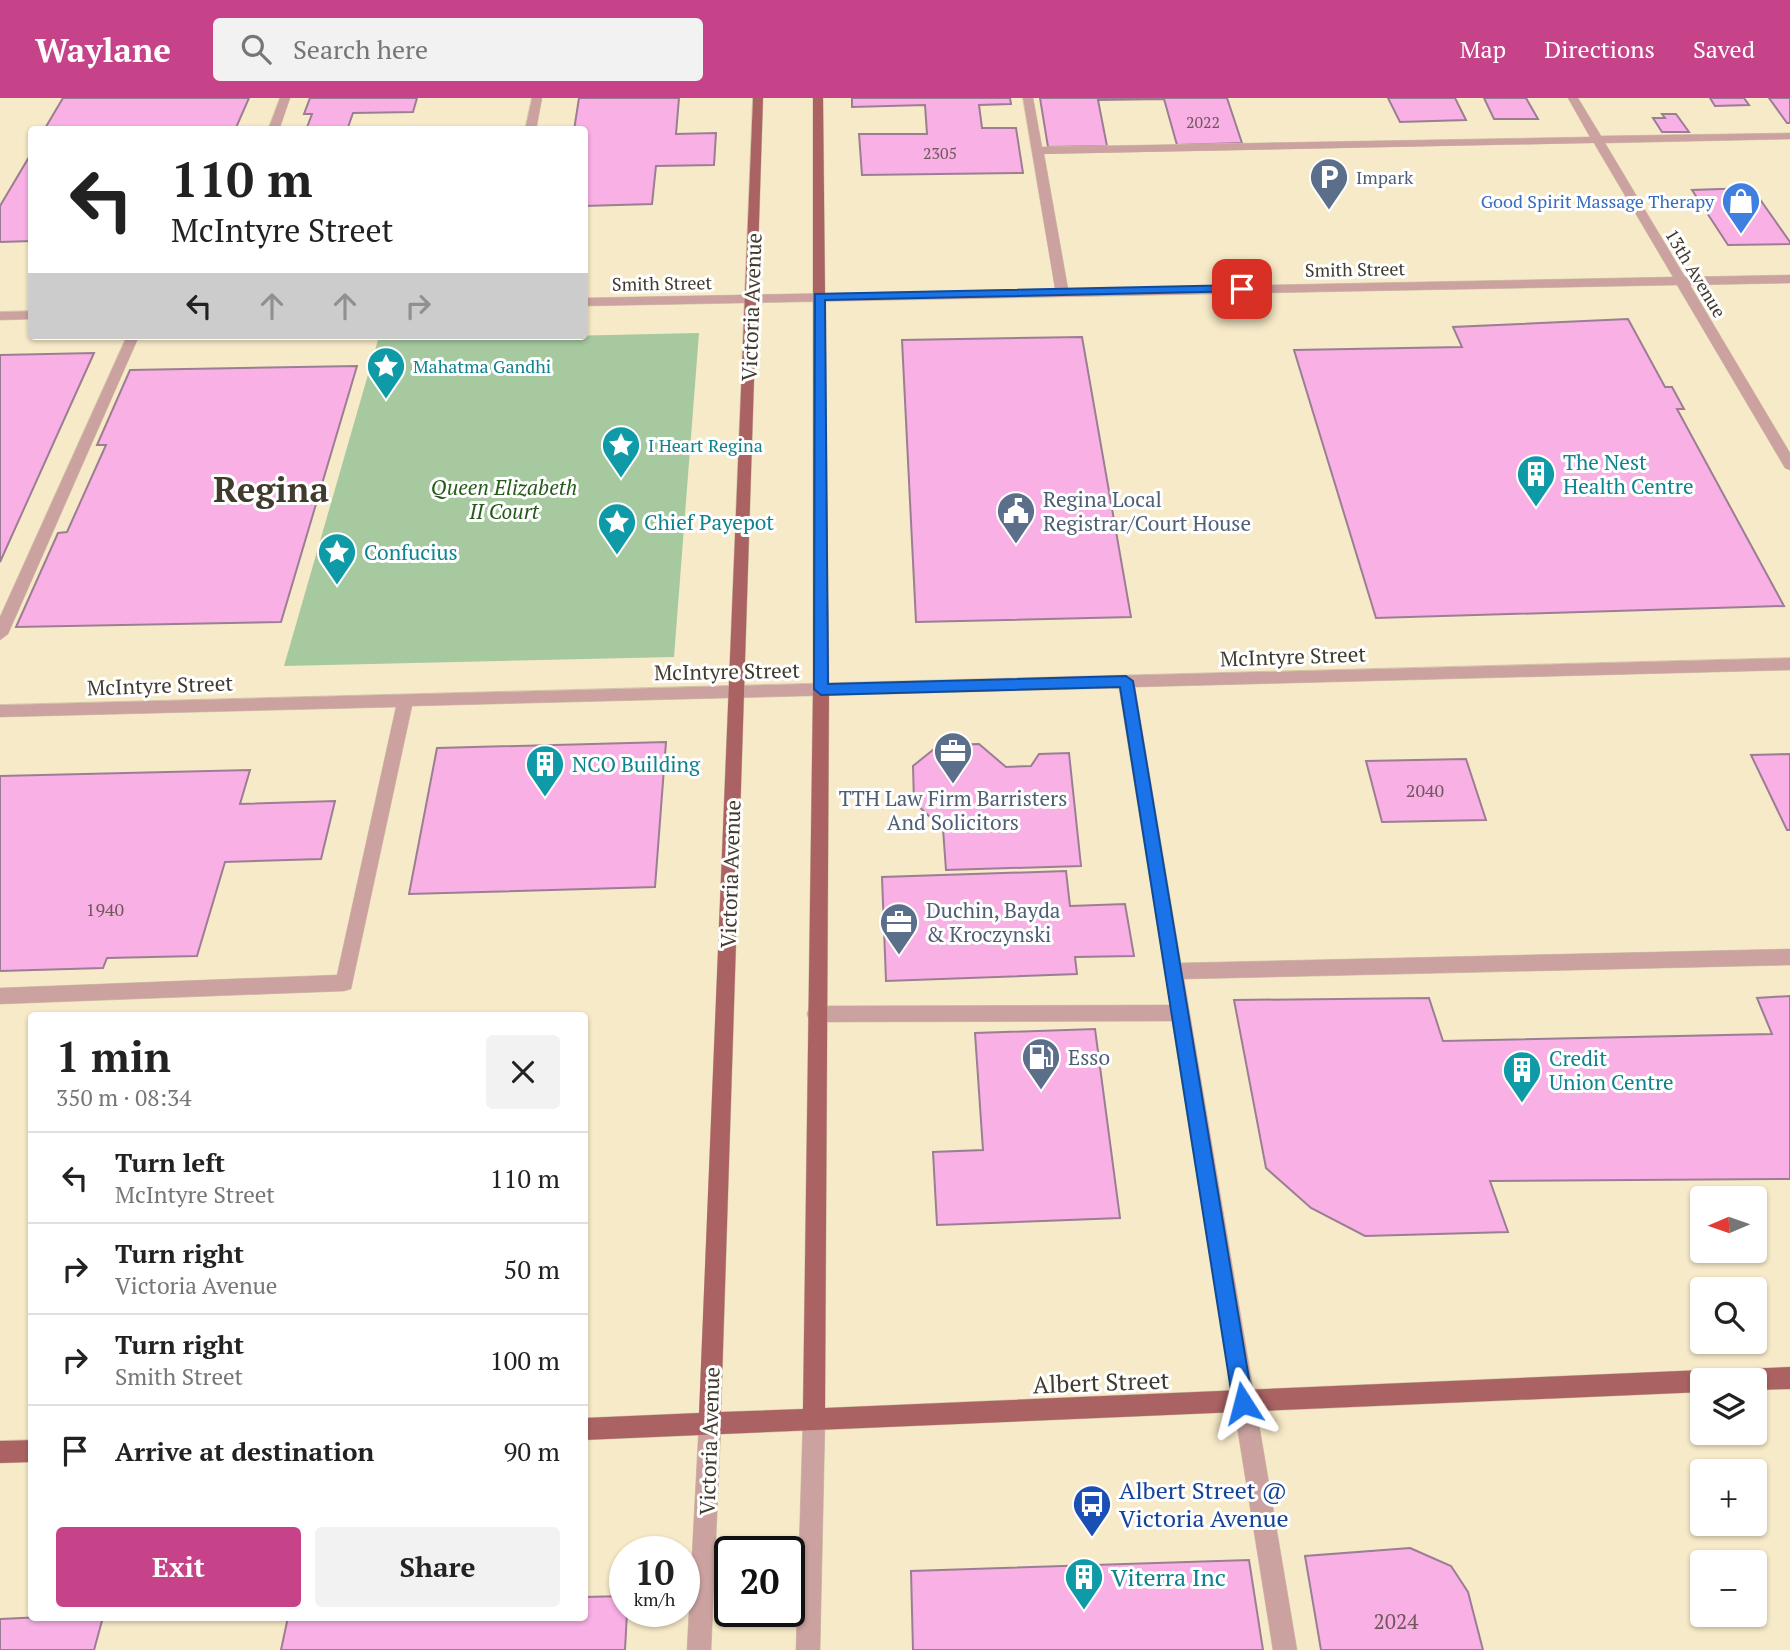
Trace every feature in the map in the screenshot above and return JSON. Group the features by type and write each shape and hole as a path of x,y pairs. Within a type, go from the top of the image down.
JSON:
{"main road":[{"name":"Victoria Avenue","path":"710,1424 758,98"},
{"path":"814,1420 821,689 818,98"},
{"path":"1767,1379 1790,1378"},
{"name":"Albert Street","path":"588,1429 1243,1403 1690,1382"},
{"path":"0,1452 28,1451"}],"street":[{"path":"274,126 285,98"},
{"path":"531,126 537,98"},
{"path":"1028,98 1062,292"},
{"name":"13th Avenue","path":"1573,98 1788,459"},
{"path":"1036,151 1790,136"},
{"name":"Smith Street","path":"588,302 1790,279"},
{"path":"0,316 28,315"},
{"path":"0,634 131,340"},
{"name":"McIntyre Street","path":"0,711 1790,664"},
{"path":"1126,681 1285,1650"},
{"path":"0,996 344,983 406,699"},
{"path":"1174,971 1790,957"},
{"path":"817,1014 1180,1013"},
{"path":"808,1650 814,1420"},
{"name":"Victoria Avenue","path":"699,1650 710,1424"}],"green space":[{"name":"Queen Elizabeth II Court","path":"699,333 674,657 284,666 378,340 588,340 588,335"}],"building":[{"path":"63,98 249,98 237,126 46,126"},
{"path":"310,98 417,98 413,112 353,113 348,126 308,126 312,114 304,114"},
{"path":"579,98 679,98 676,134 716,133 714,165 656,166 652,204 588,206 588,126 575,126"},
{"path":"852,98 1010,98 1011,104 979,105 982,128 1016,128 1023,173 862,175 859,134 927,134 925,105 852,107"},
{"path":"1040,98 1227,98 1242,143 1177,145 1164,99 1098,100 1107,146 1048,147"},
{"path":"1388,98 1455,98 1466,120 1400,122"},
{"path":"1484,98 1526,98 1538,119 1494,119"},
{"path":"1710,98 1744,98 1749,105 1715,106"},
{"path":"1769,98 1790,98 1790,123 1787,123"},
{"path":"1662,114 1676,114 1689,132 1662,132 1653,118 1665,118"},
{"path":"28,159 28,241 0,242 0,206"},
{"path":"1752,188 1790,244 1728,245 1692,190"},
{"name":"The Nest Health Centre","path":"1628,319 1665,387 1672,387 1684,409 1677,409 1784,606 1376,618 1294,350 1462,347 1453,327"},
{"name":"Regina Local Registrar/Court House","path":"1082,337 1131,617 916,622 902,340"},
{"path":"94,353 0,562 0,355"},
{"path":"357,366 281,622 16,627 58,533 67,532 106,445 97,445 130,370"},
{"name":"NCO Building","path":"666,742 655,887 409,894 437,748"},
{"path":"979,744 1006,767 1031,766 1039,754 1069,753 1081,866 946,870 943,829 914,802 913,766 939,745"},
{"path":"1790,754 1790,830 1787,830 1751,755"},
{"path":"1466,759 1486,820 1382,822 1366,761"},
{"path":"250,770 240,804 335,801 321,859 225,862 197,956 107,958 103,968 0,971 0,776"},
{"path":"1066,871 1070,906 1125,904 1134,956 1075,957 1077,974 886,981 882,877"},
{"name":"Credit Union Centre","path":"1790,996 1790,1179 1490,1181 1508,1232 1365,1236 1311,1208 1266,1168 1234,1000 1429,998 1443,1041 1772,1034 1757,998"},
{"name":"Esso","path":"1095,1029 1120,1218 937,1225 933,1152 983,1150 975,1033"},
{"path":"1410,1548 1451,1566 1468,1592 1483,1650 1321,1650 1305,1556"},
{"name":"Viterra Inc","path":"1249,1560 1263,1650 913,1650 911,1571"},
{"path":"609,1596 609,1627 626,1627 625,1650 281,1650 287,1621 588,1621 588,1597"},
{"path":"0,1619 102,1621 94,1650 0,1650"}],"place":[{"name":"Impark","path":"1329,211"},
{"name":"Good Spirit Massage Therapy","path":"1741,235"},
{"name":"Mahatma Gandhi","path":"386,400"},
{"name":"I Heart Regina","path":"621,479"},
{"name":"The Nest Health Centre","path":"1536,508"},
{"name":"Regina Local Registrar/Court House","path":"1016,545"},
{"name":"Chief Payepot","path":"617,556"},
{"name":"Confucius","path":"337,586"},
{"name":"TTH Law Firm Barristers And Solicitors","path":"953,785"},
{"name":"NCO Building","path":"545,798"},
{"name":"Duchin, Bayda & Kroczynski","path":"899,956"},
{"name":"Esso","path":"1041,1091"},
{"name":"Credit Union Centre","path":"1522,1104"},
{"name":"Albert Street @ Victoria Avenue","path":"1092,1538"},
{"name":"Viterra Inc","path":"1084,1611"}],"district":[{"name":"Regina","path":"271,489"}],"route":[{"path":"1242,289 819,297 821,689 1126,681 1243,1403"}]}
